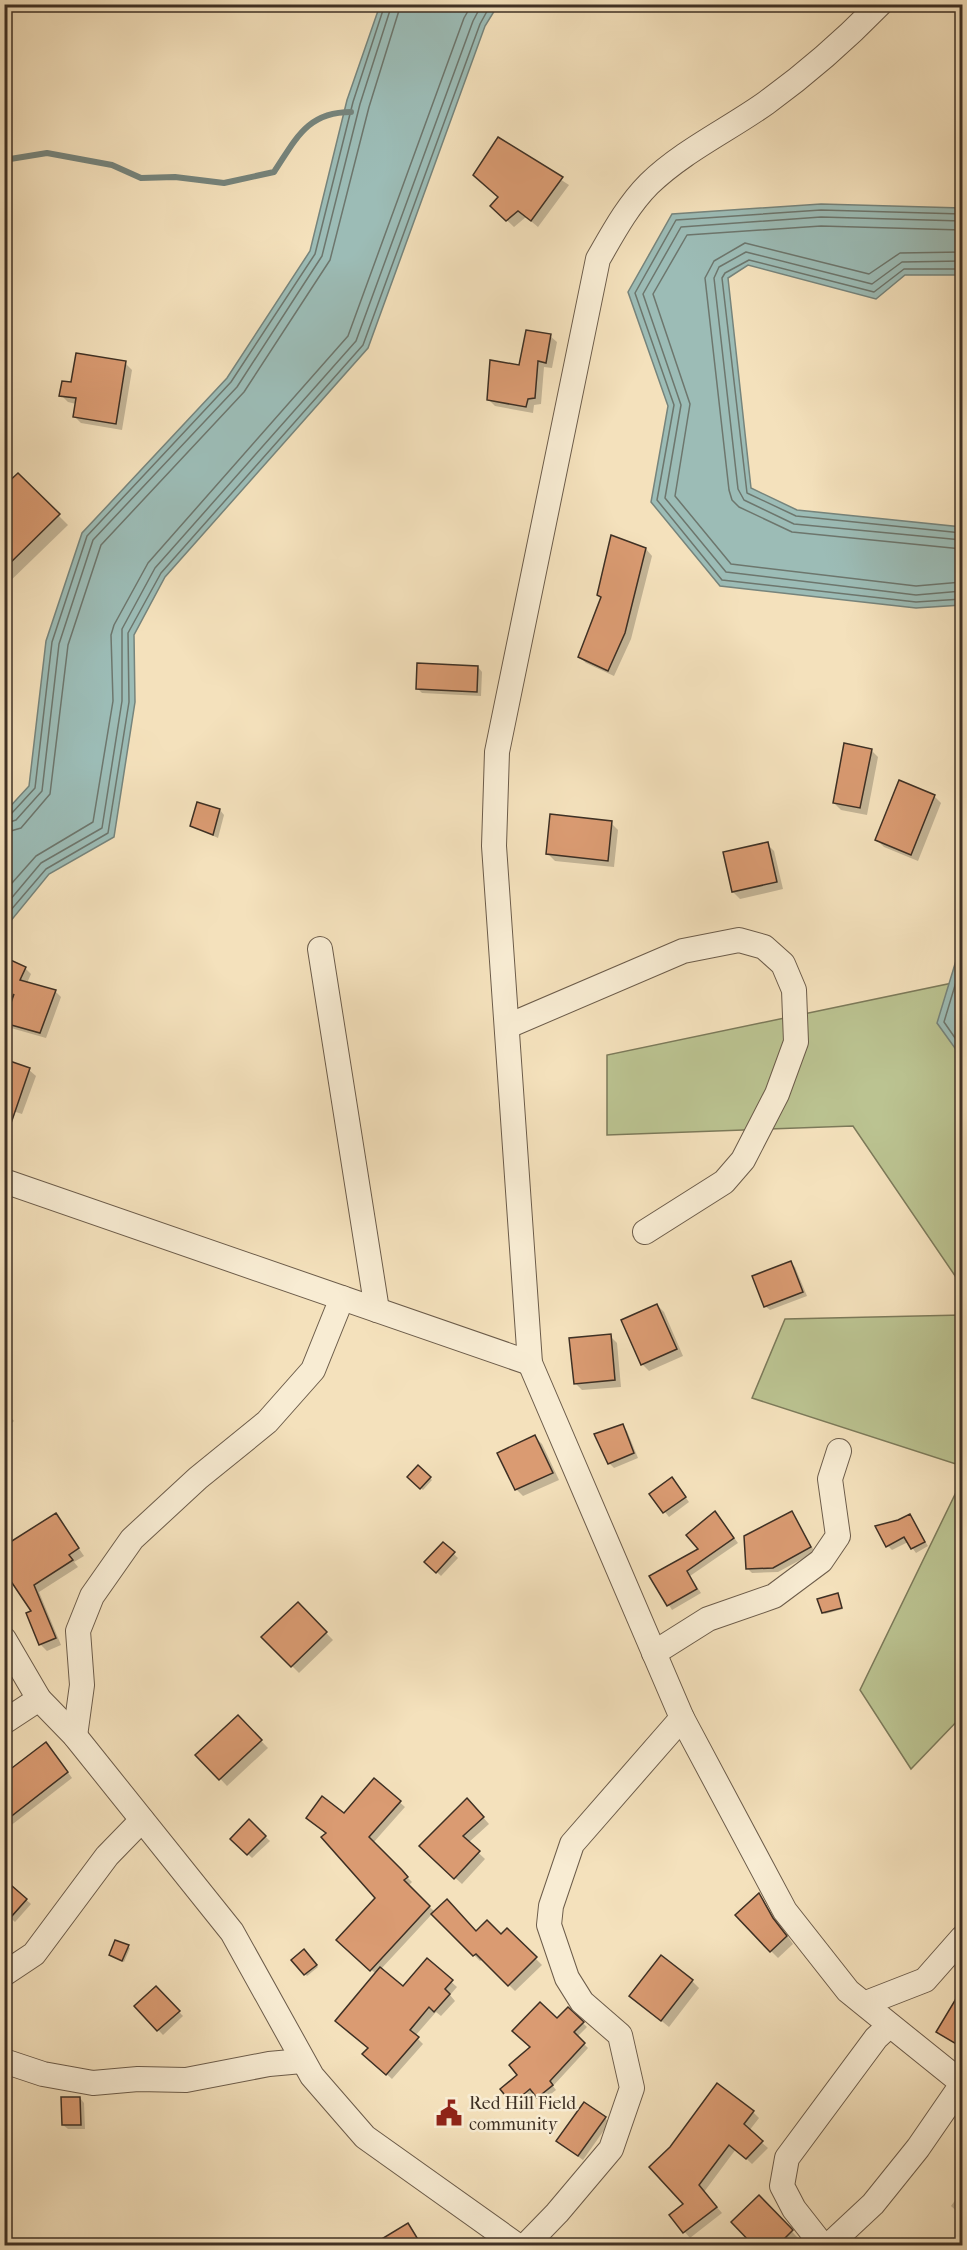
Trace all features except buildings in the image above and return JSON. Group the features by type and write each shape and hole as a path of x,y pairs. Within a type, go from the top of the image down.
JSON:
{"street":[{"path":"828,2246 873,2204 918,2148 963,2083 889,2026 866,2003 848,1991 785,1911 682,1718 530,1363 494,846 497,753 598,259 620,220 649,183 712,137 766,103 834,48 880,4"},
{"path":"508,1026 683,951 739,940 764,947 783,964 794,990 796,1042 777,1094 743,1160 724,1182 645,1232"},
{"path":"320,949 377,1310"},
{"path":"4,1181 530,1363"},
{"path":"75,1736 82,1685 78,1631 92,1596 132,1539 198,1478 267,1422 313,1370 342,1298"},
{"path":"654,1653 708,1619 774,1596 821,1561 838,1536 830,1479 839,1451"},
{"path":"4,1639 39,1699 75,1736 232,1932 302,2061 365,2137 518,2246"},
{"path":"4,1722 39,1699"},
{"path":"525,2246 557,2213 611,2149 632,2088 620,2035 582,2002 567,1978 549,1925 550,1906 572,1844 682,1718"},
{"path":"4,1974 34,1954 107,1856 142,1820"},
{"path":"866,2003 925,1980 963,1938"},
{"path":"823,2246 794,2209 782,2186 787,2158 876,2038 889,2026"},
{"path":"4,2061 43,2074 93,2083 138,2079 186,2080 269,2064 302,2061"}],"green space":[{"path":"962,981 962,1286 853,1126 607,1135 607,1055"},
{"path":"962,1315 962,1466 752,1398 785,1319"},
{"path":"962,1480 962,1716 911,1769 860,1690"}],"water":[{"path":"380,5 498,5 485,26 368,348 165,577 134,635 135,702 114,837 49,874 5,928 5,812 29,786 46,641 82,533 227,378 310,251 347,100"},
{"path":"821,204 962,208 962,275 905,275 876,299 748,265 728,278 751,488 797,510 962,527 962,605 916,608 720,586 651,502 668,406 628,292 672,214"},
{"path":"962,941 962,1058 937,1023"}],"waterway":[{"path":"4,160 47,153 112,165 141,178 175,177 224,183 274,172 296,139 313,122 336,113 351,112"}],"place":[{"name":"Red Hill Field community","path":"449,2113"}]}
